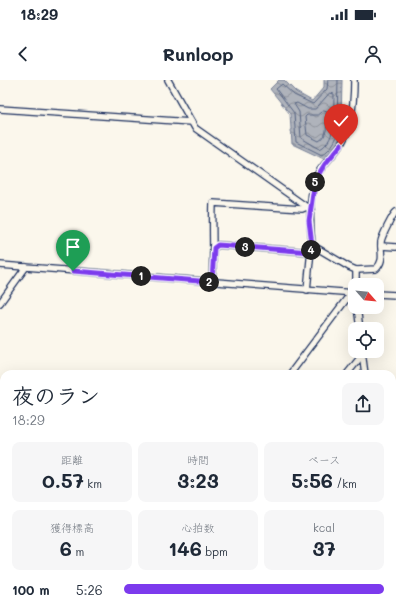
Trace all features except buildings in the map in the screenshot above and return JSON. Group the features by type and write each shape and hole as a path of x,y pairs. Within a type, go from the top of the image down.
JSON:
{"street":[{"path":"168,80 195,128 309,209"},
{"path":"307,290 312,245 309,209 315,180 325,164 341,145 353,111 354,80"},
{"path":"0,109 191,122"},
{"path":"212,282 214,203 309,209"},
{"path":"312,245 321,252 356,270 376,269 380,265 382,259 381,241 389,227 391,217 396,212"},
{"path":"214,248 218,245 311,252"},
{"path":"381,246 396,247"},
{"path":"0,265 348,293"},
{"path":"0,303 26,267"},
{"path":"356,270 356,278"},
{"path":"384,294 396,295"},
{"path":"293,370 348,299"},
{"path":"350,370 358,358"},
{"path":"363,358 364,370"}],"water":[{"path":"279,80 284,80 296,92 312,101 324,87 324,80 342,80 341,125 344,126 338,145 324,159 292,144 290,114 270,89"}],"route":[{"path":"73,271 212,282 214,248 218,245 311,252 312,245 309,221 315,180 318,173 341,145"}]}
